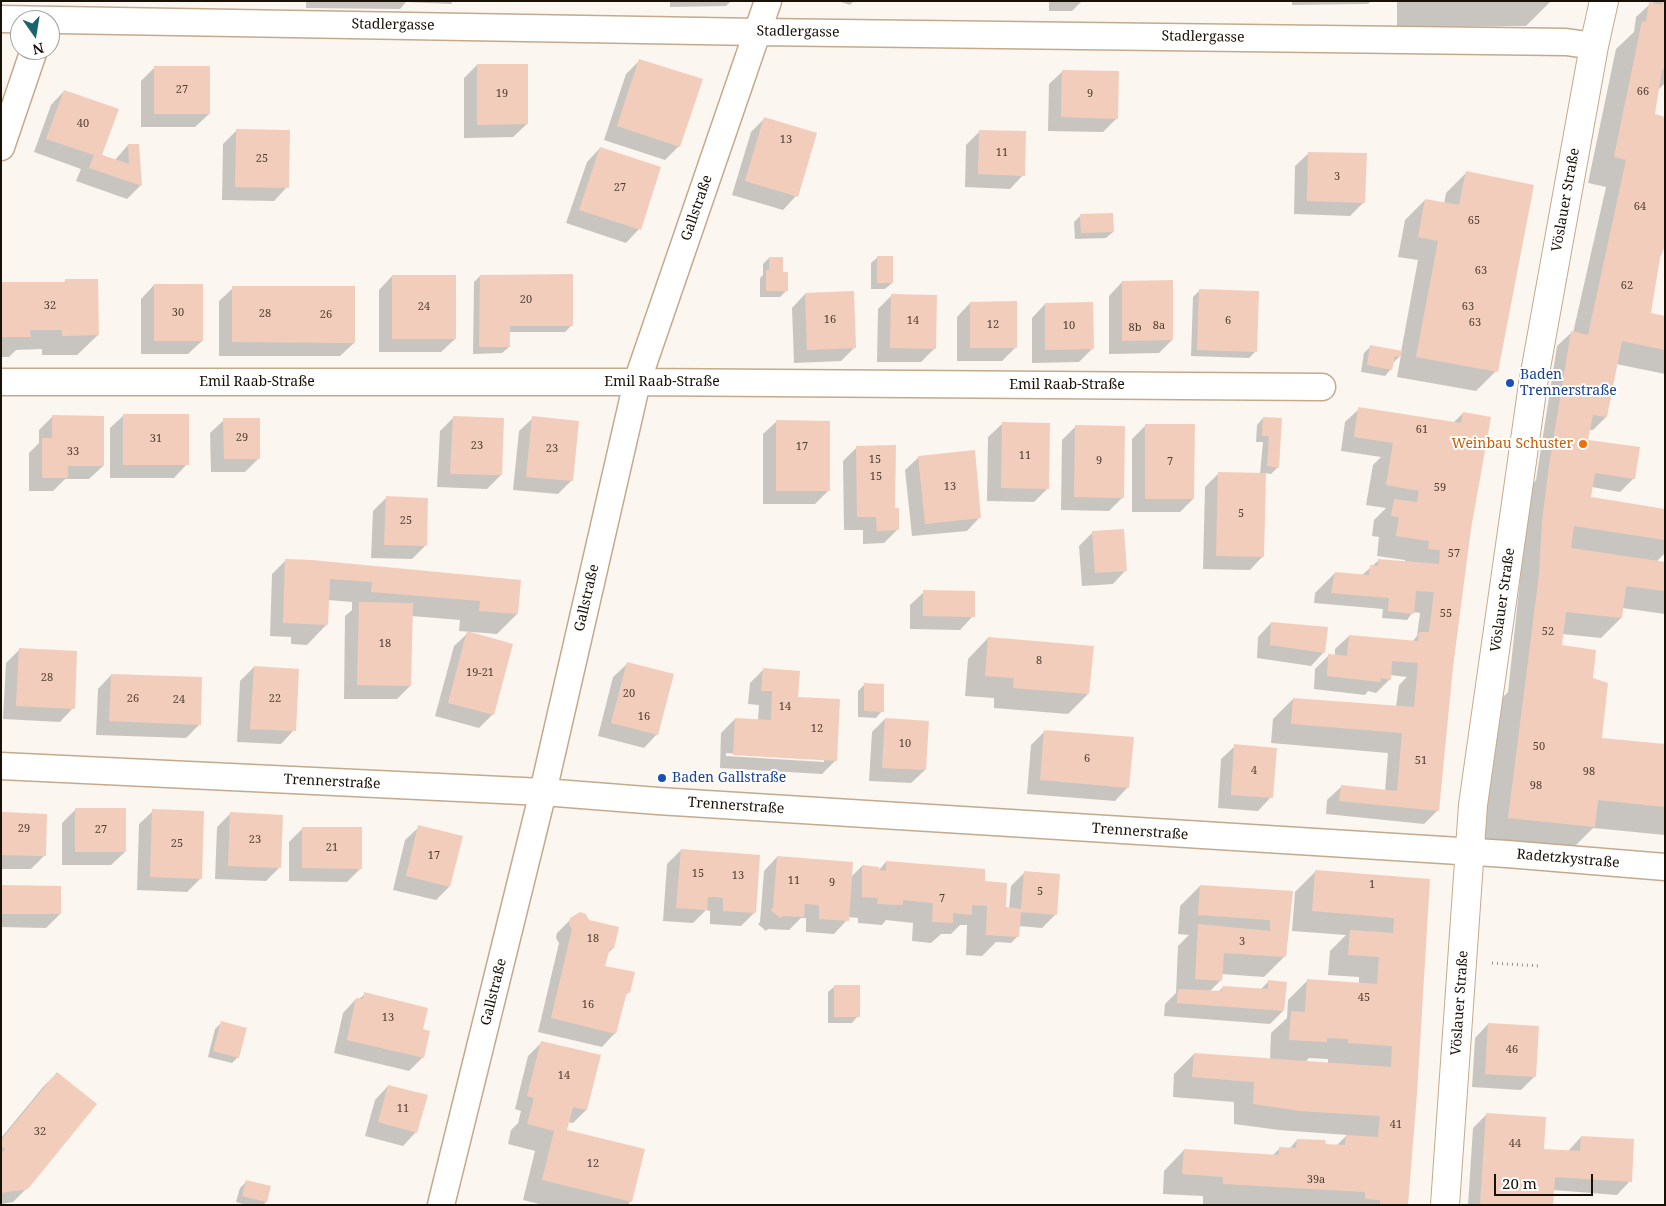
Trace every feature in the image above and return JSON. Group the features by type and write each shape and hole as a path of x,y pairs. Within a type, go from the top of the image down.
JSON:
{"street":[{"name":"Gallstraße","path":"441,1205 543,792 637,382 768,1"},
{"name":"Vöslauer Straße","path":"1445,1205 1473,805 1533,384 1594,46 1604,1"},
{"name":"Stadlergasse","path":"60,20 758,32 1566,42 1594,46"},
{"path":"1,147 31,60"},
{"name":"Emil Raab-Straße","path":"1,382 637,382 1322,387"},
{"name":"Trennerstraße","path":"1,766 543,792 658,801 1470,852"},
{"name":"Radetzkystraße","path":"1470,852 1665,867"}],"path":[{"path":"1462,962 1538,966"}],"building":[{"path":"1663,1 1665,1 1665,70 1662,69 1655,114 1665,117 1665,246 1660,258 1651,313 1665,316 1665,350 1622,341 1607,417 1593,415 1588,440 1640,447 1635,479 1595,473 1591,497 1665,509 1665,540 1574,526 1571,548 1665,562 1665,591 1626,586 1622,618 1566,612 1562,645 1596,650 1593,678 1608,683 1602,738 1665,744 1665,807 1598,800 1595,827 1508,818 1539,575 1542,521 1549,466 1571,331 1588,335 1626,160 1614,157 1642,21 1646,22 1649,2 1662,5"},
{"path":"639,59 703,79 680,147 617,126"},
{"path":"477,64 528,64 528,124 477,125"},
{"path":"154,66 210,66 210,114 154,114"},
{"path":"1062,70 1119,71 1118,119 1061,117"},
{"path":"64,90 119,109 102,155 129,164 128,144 139,144 142,186 89,168 94,155 46,139"},
{"path":"764,117 817,133 798,197 745,181"},
{"path":"236,129 290,130 289,188 235,187"},
{"path":"979,130 1026,131 1025,176 978,174"},
{"path":"600,147 661,167 641,230 579,210"},
{"path":"1308,152 1367,153 1365,203 1307,201"},
{"path":"1466,171 1534,185 1498,372 1416,357 1438,241 1418,237 1425,199 1459,205"},
{"path":"1113,213 1114,232 1081,233 1080,214"},
{"path":"877,256 893,256 893,283 877,283"},
{"path":"769,257 783,257 783,272 788,272 788,291 766,291 766,270 769,270"},
{"path":"573,274 573,326 510,326 510,347 479,347 480,275"},
{"path":"392,275 456,275 456,339 392,339"},
{"path":"65,279 98,279 99,335 62,336 62,330 30,330 31,337 1,337 1,282 66,282"},
{"path":"1173,280 1173,340 1122,341 1122,281"},
{"path":"154,284 203,284 203,341 154,341"},
{"path":"232,286 355,286 355,343 232,342"},
{"path":"1199,289 1259,291 1257,352 1197,350"},
{"path":"854,291 856,348 807,350 805,293"},
{"path":"891,294 937,295 936,349 890,348"},
{"path":"1017,301 1017,348 970,348 970,302"},
{"path":"1093,302 1094,349 1045,350 1045,303"},
{"path":"1370,345 1402,351 1401,357 1395,356 1392,370 1367,365"},
{"path":"1358,407 1461,423 1463,412 1491,417 1471,529 1453,667 1439,811 1339,801 1341,785 1397,791 1402,733 1291,724 1293,698 1414,707 1418,663 1392,661 1391,680 1381,678 1380,682 1327,676 1328,654 1347,656 1349,635 1418,641 1419,632 1429,632 1434,592 1416,591 1414,614 1388,611 1389,598 1331,593 1335,572 1369,575 1370,565 1378,566 1378,559 1439,564 1440,550 1428,549 1429,541 1396,536 1399,517 1391,516 1394,499 1417,502 1419,491 1386,485 1393,443 1354,437"},
{"path":"123,414 189,414 189,465 123,465"},
{"path":"52,415 104,416 104,466 68,466 68,478 42,478 42,438 52,438"},
{"path":"453,416 504,418 502,475 450,474"},
{"path":"532,416 579,421 573,481 526,477"},
{"path":"1263,417 1282,418 1279,468 1267,466 1269,436 1262,436"},
{"path":"223,418 260,418 260,459 224,459"},
{"path":"776,420 830,421 830,491 776,491"},
{"path":"1002,422 1050,423 1049,489 1001,488"},
{"path":"1145,424 1195,424 1194,499 1145,499"},
{"path":"1075,425 1125,426 1124,498 1074,497"},
{"path":"896,445 895,508 899,508 899,530 877,531 876,517 857,517 856,446"},
{"path":"975,450 981,518 925,524 918,456"},
{"path":"1218,472 1266,473 1264,557 1216,556"},
{"path":"386,496 428,498 427,546 384,545"},
{"path":"1124,529 1127,571 1095,573 1092,531"},
{"path":"285,559 521,580 518,614 479,611 480,601 371,592 372,582 330,579 328,625 283,623"},
{"path":"923,590 975,591 975,617 923,616"},
{"path":"359,602 413,603 411,686 357,685"},
{"path":"1271,622 1328,627 1325,653 1270,645"},
{"path":"467,631 513,644 494,715 448,703"},
{"path":"988,637 1094,646 1089,694 1013,688 1014,678 985,676"},
{"path":"19,648 77,651 75,709 16,706"},
{"path":"627,662 674,674 658,735 611,723"},
{"path":"254,666 299,669 296,731 250,729"},
{"path":"763,668 800,671 798,697 840,699 837,761 733,755 735,718 771,720 772,691 761,691"},
{"path":"111,674 202,677 201,725 109,721"},
{"path":"864,683 884,684 884,712 864,711"},
{"path":"885,718 929,721 926,770 882,768"},
{"path":"1044,730 1134,737 1129,788 1040,780"},
{"path":"1234,744 1277,748 1273,798 1231,795"},
{"path":"75,808 126,808 126,852 75,852"},
{"path":"152,809 204,811 202,879 150,877"},
{"path":"2,812 47,814 46,856 1,855"},
{"path":"230,812 283,815 281,868 228,866"},
{"path":"418,825 463,836 450,887 406,876"},
{"path":"302,827 362,827 362,869 302,868"},
{"path":"681,849 760,855 756,913 723,911 723,898 716,897 708,897 707,910 676,908"},
{"path":"777,856 853,862 849,921 819,919 819,905 805,904 804,917 783,916 780,918 771,910 773,907"},
{"path":"886,861 985,869 985,881 1007,883 1006,907 1021,909 1024,871 1060,874 1057,915 1021,912 1019,937 986,935 987,906 972,905 972,915 953,913 953,923 932,922 933,903 903,900 903,905 877,904 878,898 862,897 862,865 879,867 879,870 886,871"},
{"path":"1315,870 1430,879 1417,1094 1408,1205 1380,1204 1380,1200 1365,1199 1365,1192 1223,1184 1223,1177 1182,1174 1184,1149 1279,1155 1279,1147 1296,1148 1297,1139 1325,1140 1326,1144 1345,1145 1346,1135 1378,1137 1380,1116 1300,1111 1253,1104 1254,1082 1192,1077 1194,1053 1391,1067 1392,1046 1348,1043 1348,1039 1327,1038 1327,1042 1289,1040 1291,1011 1305,1012 1307,979 1377,984 1379,957 1348,955 1350,930 1393,933 1394,918 1312,911"},
{"path":"1,885 61,886 61,914 1,914"},
{"path":"1200,885 1293,891 1286,957 1224,953 1222,981 1195,979 1198,924 1270,931 1270,920 1198,915"},
{"path":"580,912 586,914 589,920 619,927 614,949 610,948 605,966 635,972 630,993 627,992 616,1034 551,1018 572,929 569,924 570,918"},
{"path":"1268,980 1287,982 1284,1011 1177,1003 1178,989 1222,991 1223,986 1268,989"},
{"path":"834,985 860,985 860,1017 834,1017"},
{"path":"364,992 428,1008 423,1029 430,1031 424,1058 347,1040 356,998 363,999"},
{"path":"221,1021 247,1028 239,1058 213,1051"},
{"path":"1488,1023 1539,1026 1536,1077 1485,1074"},
{"path":"541,1041 601,1055 587,1110 573,1107 567,1130 645,1149 632,1202 542,1180 554,1131 527,1124 534,1098 527,1096"},
{"path":"57,1072 97,1104 28,1189 1,1193 1,1154 5,1149 1,1146 1,1140"},
{"path":"388,1085 428,1095 417,1133 378,1122"},
{"path":"1486,1113 1546,1117 1544,1149 1580,1151 1581,1136 1634,1139 1632,1182 1555,1177 1553,1205 1480,1205"},
{"path":"246,1180 271,1186 267,1202 242,1196"}],"place":[{"name":"Baden Trennerstraße","path":"1510,383"},
{"name":"Weinbau Schuster","path":"1583,444"},
{"name":"Baden Gallstraße","path":"662,778"}]}
